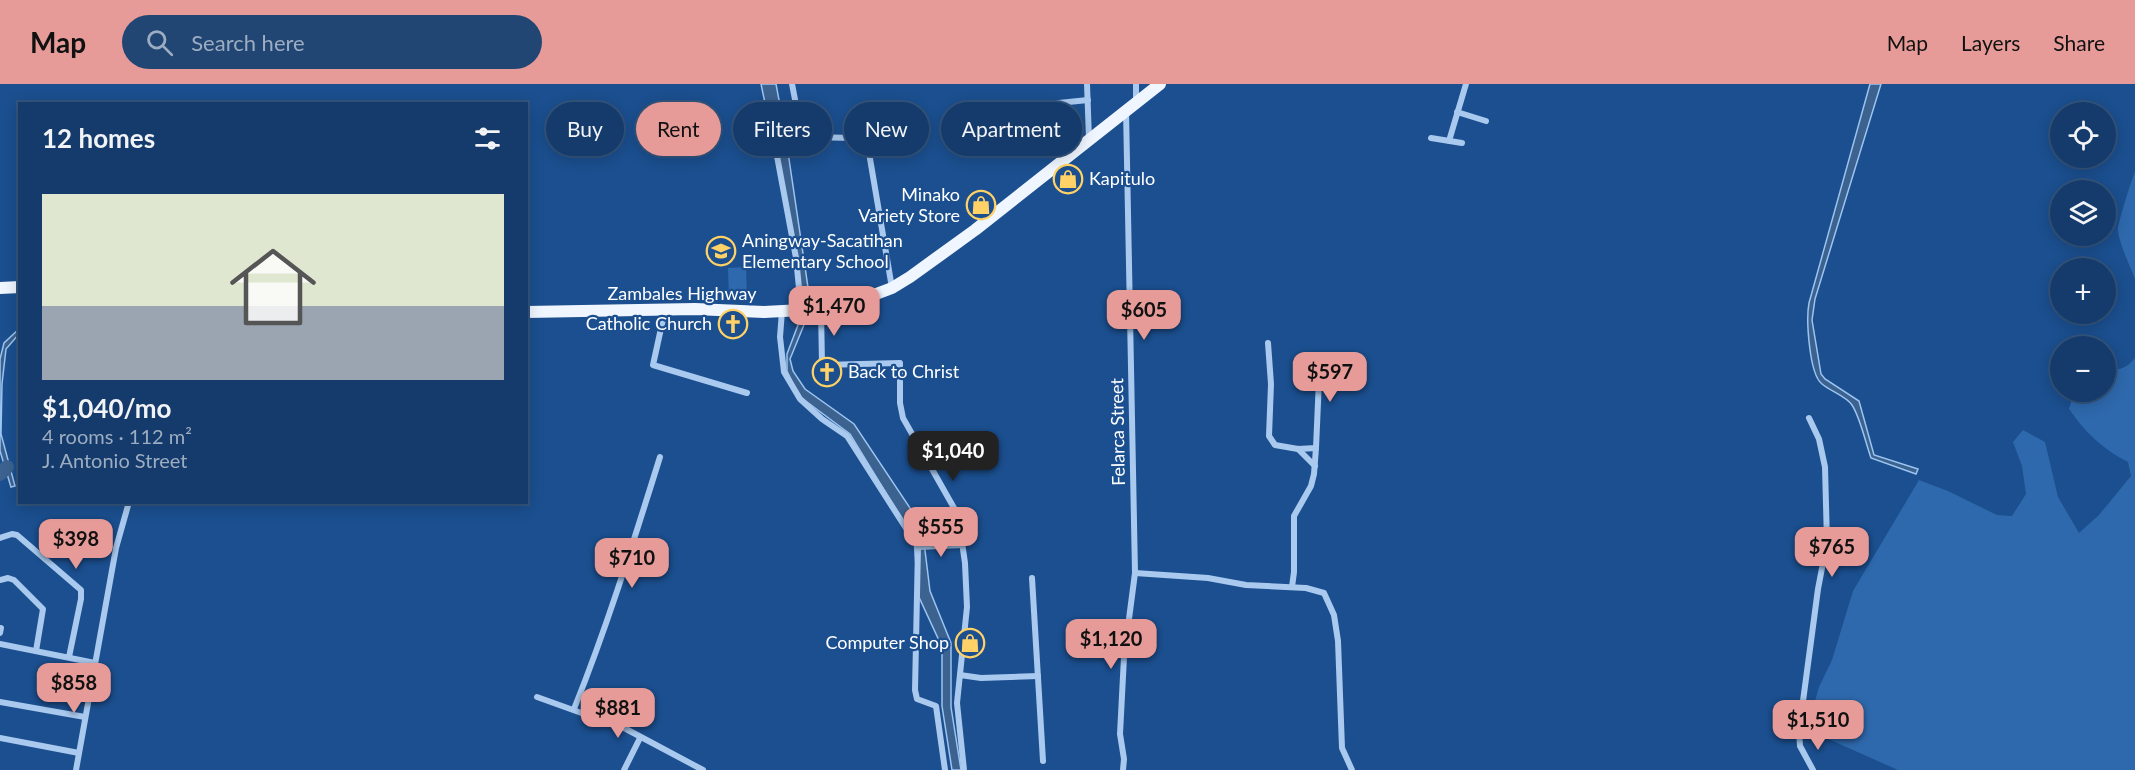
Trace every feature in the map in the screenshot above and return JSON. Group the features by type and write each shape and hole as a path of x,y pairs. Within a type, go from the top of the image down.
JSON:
{"main road":[{"name":"Zambales Highway","path":"528,312 782,311 847,305 892,288 975,230 1160,84"},
{"path":"0,288 18,287"}],"street":[{"path":"792,84 798,115 807,137 855,138 867,141 892,288"},
{"path":"1087,84 1089,140"},
{"name":"Felarca Street","path":"1123,770 1124,759 1120,734 1124,657 1136,573 1131,106 1136,84"},
{"path":"1449,141 1466,84"},
{"path":"1068,102 1088,100"},
{"path":"1457,112 1486,121"},
{"path":"1431,138 1461,143"},
{"path":"777,156 796,258 800,298 797,310"},
{"path":"818,309 822,365 900,363 900,403 903,418 958,515 967,607 957,703 964,770"},
{"path":"665,310 653,365 747,393"},
{"path":"782,311 780,337 784,372 800,399 822,419 848,436 918,547 915,690 917,699 936,706 945,770"},
{"path":"1268,343 1271,384 1269,436 1275,445 1316,448"},
{"path":"1292,587 1294,516 1311,486 1315,466 1320,357"},
{"path":"1809,418 1819,439 1825,467 1824,490 1827,515 1827,542 1818,590 1799,731 1800,746 1813,770"},
{"path":"1298,448 1315,466"},
{"path":"574,710 619,590 660,458"},
{"path":"76,770 116,548 128,504"},
{"path":"0,538 12,534 17,535 81,590 69,657"},
{"path":"918,547 962,545"},
{"path":"1136,573 1208,578 1246,585 1306,588 1324,594 1334,615 1338,642 1342,748 1352,770"},
{"path":"0,580 8,578 14,580 43,609 36,651"},
{"path":"1032,578 1043,761"},
{"path":"0,644 95,663"},
{"path":"960,675 981,678 1038,676"},
{"path":"537,697 626,729 692,768 703,770"},
{"path":"0,702 85,717"},
{"path":"0,738 79,753"},
{"path":"624,770 640,738"}],"shaded area":[{"path":"761,84 776,84 779,102 765,102"},
{"path":"1870,84 1881,84 1815,299 1812,320 1821,374 1859,401 1874,455 1918,469 1916,474 1871,458 1855,410 1842,396 1822,384 1811,358 1809,303"},
{"path":"778,156 789,156 809,294 808,315 790,359 793,371 805,389 854,424 922,526 930,591 951,643 951,707 961,770 952,770 942,706 942,647 918,595 914,539 850,434 799,396 787,371 787,354 798,325 802,295"},
{"path":"2135,172 2135,279 2122,248 2118,230"},
{"path":"746,267 747,299 729,300 728,268"},
{"path":"18,330 18,335 6,349 2,384 1,434 15,486 11,487 0,451 0,359 4,343"},
{"path":"2135,358 2135,770 1898,770 1826,738 1809,722 1819,687 1832,660 1853,591 1919,480 1948,491 1997,515 2012,516 2026,494 2022,466 2013,442 2023,430 2045,442 2058,497 2079,533 2099,515 2131,476 2128,462 2110,451 2081,425 2069,409 2071,402 2116,402 2116,370 2129,364"}],"waterway":[{"path":"0,474 7,467"}],"place":[{"name":"Kapitulo","path":"1068,179"},
{"name":"Minako Variety Store","path":"981,205"},
{"name":"Aningway-Sacatihan Elementary School","path":"721,251"},
{"name":"Catholic Church","path":"733,324"},
{"name":"Back to Christ","path":"827,372"},
{"name":"Computer Shop","path":"970,643"}]}
